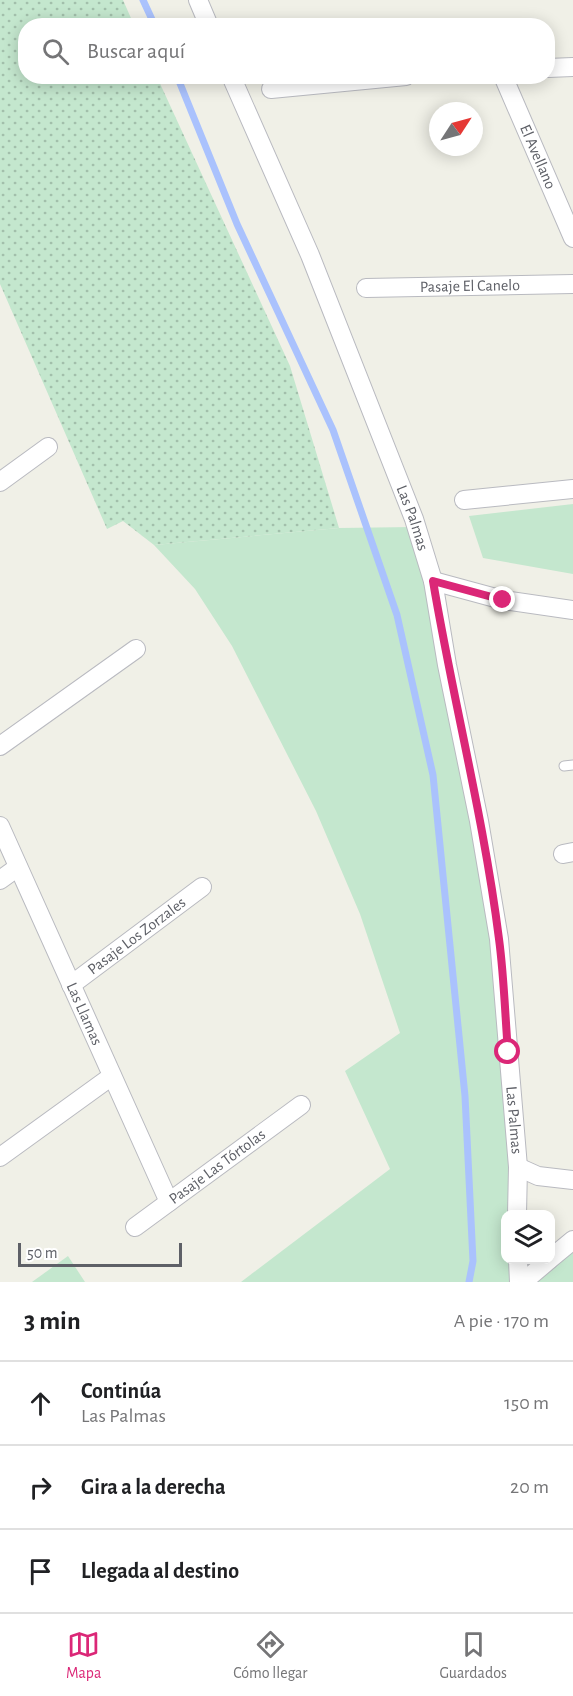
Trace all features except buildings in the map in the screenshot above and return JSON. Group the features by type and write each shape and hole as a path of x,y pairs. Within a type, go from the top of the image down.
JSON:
{"street":[{"path":"198,0 206,18"},
{"path":"555,68 573,68"},
{"name":"Las Palmas","path":"235,84 310,255 414,519 433,581 499,939 518,1167 517,1210"},
{"path":"272,89 324,84"},
{"name":"El Avellano","path":"506,84 573,238"},
{"name":"Pasaje El Canelo","path":"366,288 573,284"},
{"path":"0,482 48,447"},
{"path":"464,500 573,489"},
{"path":"433,581 503,600 573,610"},
{"path":"0,746 136,649"},
{"name":"Las Llamas","path":"0,826 169,1202"},
{"path":"0,880 18,867"},
{"name":"Pasaje Los Zorzales","path":"71,985 202,887"},
{"path":"0,1157 112,1076"},
{"name":"Pasaje Las Tórtolas","path":"135,1227 301,1105"},
{"name":"Las Palmas","path":"518,1167 538,1176 573,1180"},
{"path":"555,1255 573,1240"},
{"path":"519,1264 521,1282"},
{"path":"521,1282 544,1264"}],"green space":[{"path":"0,0 123,0 131,18 18,18 18,84 160,84 290,366 339,528 154,545 123,521 107,529 0,284"},
{"path":"573,504 573,574 483,558 469,516"},
{"path":"413,527 494,934 514,1210 501,1210 501,1264 513,1264 513,1282 241,1282 390,1169 345,1071 400,1033 360,914 316,811 232,646 195,589 154,545 339,528"},
{"path":"573,1246 573,1282 536,1282 555,1264"},
{"path":"68,1256 85,1282 32,1282"}],"waterway":[{"path":"143,0 151,18"},
{"path":"180,84 237,224 333,430 397,615 433,775 465,1096 473,1261 469,1282"}],"route":[{"path":"503,600 433,581 499,939 508,1052"}]}
